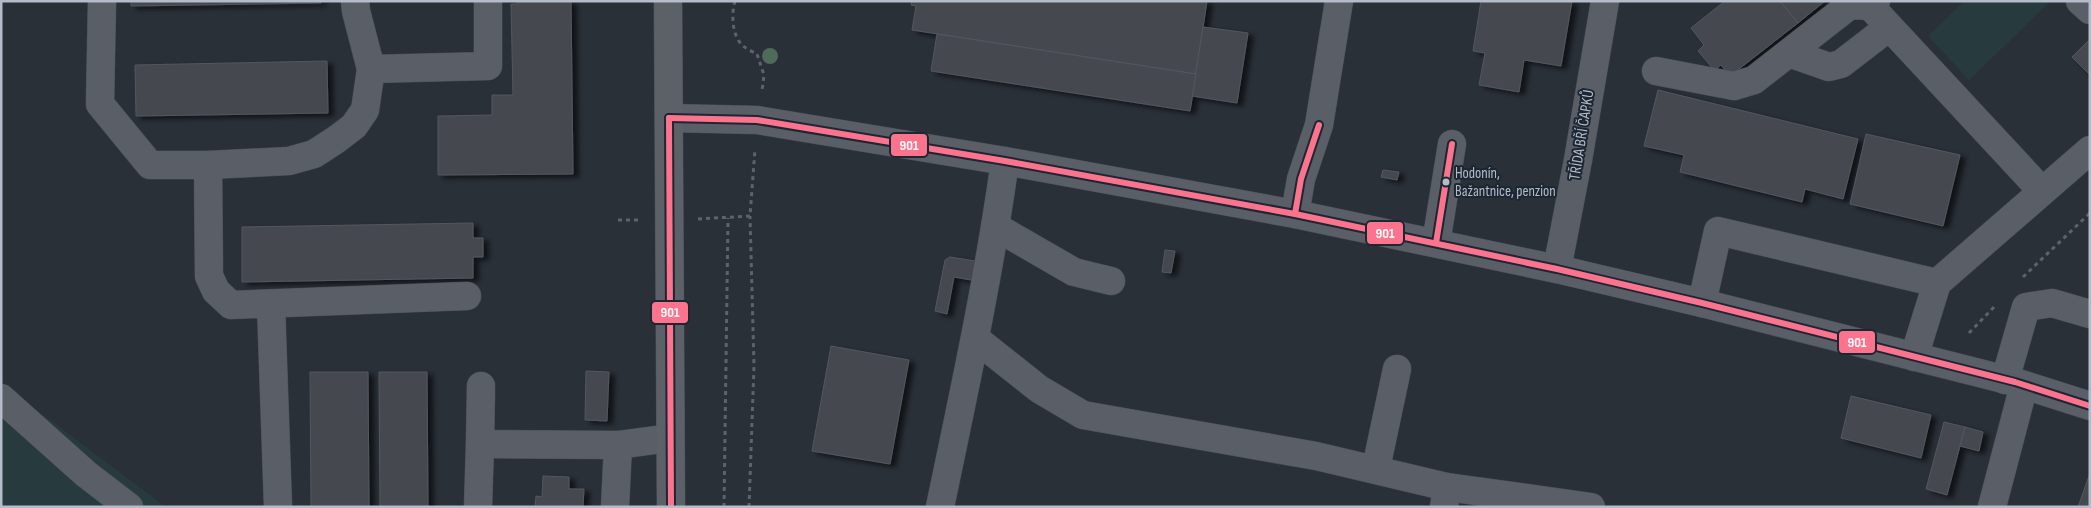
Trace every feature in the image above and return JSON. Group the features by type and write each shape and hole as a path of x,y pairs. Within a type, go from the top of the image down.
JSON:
{"main road":[{"path":"668,1 671,507"}],"street":[{"path":"102,1 100,104 150,165 208,165 289,161 314,154 354,126 364,110 371,69 355,1"},
{"path":"371,69 488,66 488,1"},
{"path":"1295,214 1301,179 1319,125 1339,1"},
{"name":"TŘÍDA BŘÍ ČAPKŮ","path":"1557,269 1605,1"},
{"path":"2080,1 2090,10"},
{"path":"1656,71 1734,86 1754,80 1850,5 1873,4 1889,27 2042,191"},
{"path":"1788,53 1830,66 1841,64 1889,27"},
{"path":"669,118 757,120 1005,161 1295,214 1557,269 1702,303 2015,383 2090,406"},
{"path":"1436,243 1452,144"},
{"path":"1914,357 1937,283 2090,150"},
{"path":"940,507 976,339 996,227 1005,161"},
{"path":"208,165 210,276 216,291 231,305 467,296"},
{"path":"996,227 1074,272 1110,281"},
{"path":"1702,303 1718,231 1937,283"},
{"path":"1992,507 2015,383 2026,307 2052,303 2090,314"},
{"path":"271,304 278,507"},
{"path":"976,339 1039,389 1084,415 1376,468 1445,497 1591,507"},
{"path":"1376,468 1397,369"},
{"path":"478,507 480,386"},
{"path":"1,398 86,474 129,507"},
{"path":"480,444 618,446 670,438"},
{"path":"615,507 618,446"}],"path":[{"path":"2021,279 2090,213"},
{"path":"749,507 754,366 750,216"},
{"path":"724,507 728,218"},
{"path":"1969,333 1995,306"}],"green space":[{"path":"1964,1 2051,1 1969,80 1928,36"},
{"path":"1,382 14,393 166,507 1,507"}],"building":[{"path":"131,1 321,1 321,3 131,6"},
{"path":"517,1 571,1 573,174 438,175 438,116 492,115 492,95 513,95 511,4 517,4"},
{"path":"912,1 1207,1 1196,74 912,30 916,6 911,5"},
{"path":"1481,1 1572,1 1561,66 1524,60 1519,92 1479,85 1485,53 1473,51"},
{"path":"1725,1 1780,1 1798,23 1730,76 1721,65 1714,70 1698,51 1704,45 1691,28"},
{"path":"1780,1 1825,1 1798,23"},
{"path":"1203,27 1248,33 1237,103 1192,96"},
{"path":"937,34 1196,74 1190,111 931,71"},
{"path":"2090,39 2090,75 2072,57"},
{"path":"327,61 328,113 136,116 135,65"},
{"path":"1658,90 1858,139 1843,199 1805,189 1802,202 1680,172 1684,155 1644,146"},
{"path":"1866,134 1960,155 1943,226 1850,204"},
{"path":"1383,170 1399,172 1397,180 1381,177"},
{"path":"473,223 473,238 483,238 483,257 473,257 473,278 242,282 242,227"},
{"path":"1165,250 1175,251 1171,273 1162,272"},
{"path":"950,257 975,261 977,265 975,278 971,280 954,277 947,314 935,311 945,260"},
{"path":"831,346 909,360 890,464 812,451"},
{"path":"586,371 609,372 607,421 585,420"},
{"path":"310,372 368,372 369,507 311,507"},
{"path":"379,372 427,372 428,507 380,507"},
{"path":"1851,396 1931,415 1921,458 1841,438"},
{"path":"1944,422 1965,427 1947,495 1926,489"},
{"path":"1965,427 1983,432 1979,451 1960,446"},
{"path":"2090,473 2090,507 2078,507"},
{"path":"543,476 569,477 569,489 584,489 583,506 535,507 536,496 542,497"}],"transit line":[{"name":"901","path":"669,118 757,120 1005,161 1295,214 1557,269 1702,303 2015,382 2090,406"},
{"name":"901","path":"669,118 671,507"},
{"name":"901","path":"1295,214 1301,179 1319,125"},
{"name":"901","path":"1436,243 1452,144"}],"place":[{"name":"Hodonín, Bažantnice, penzion","path":"1446,182"}]}
